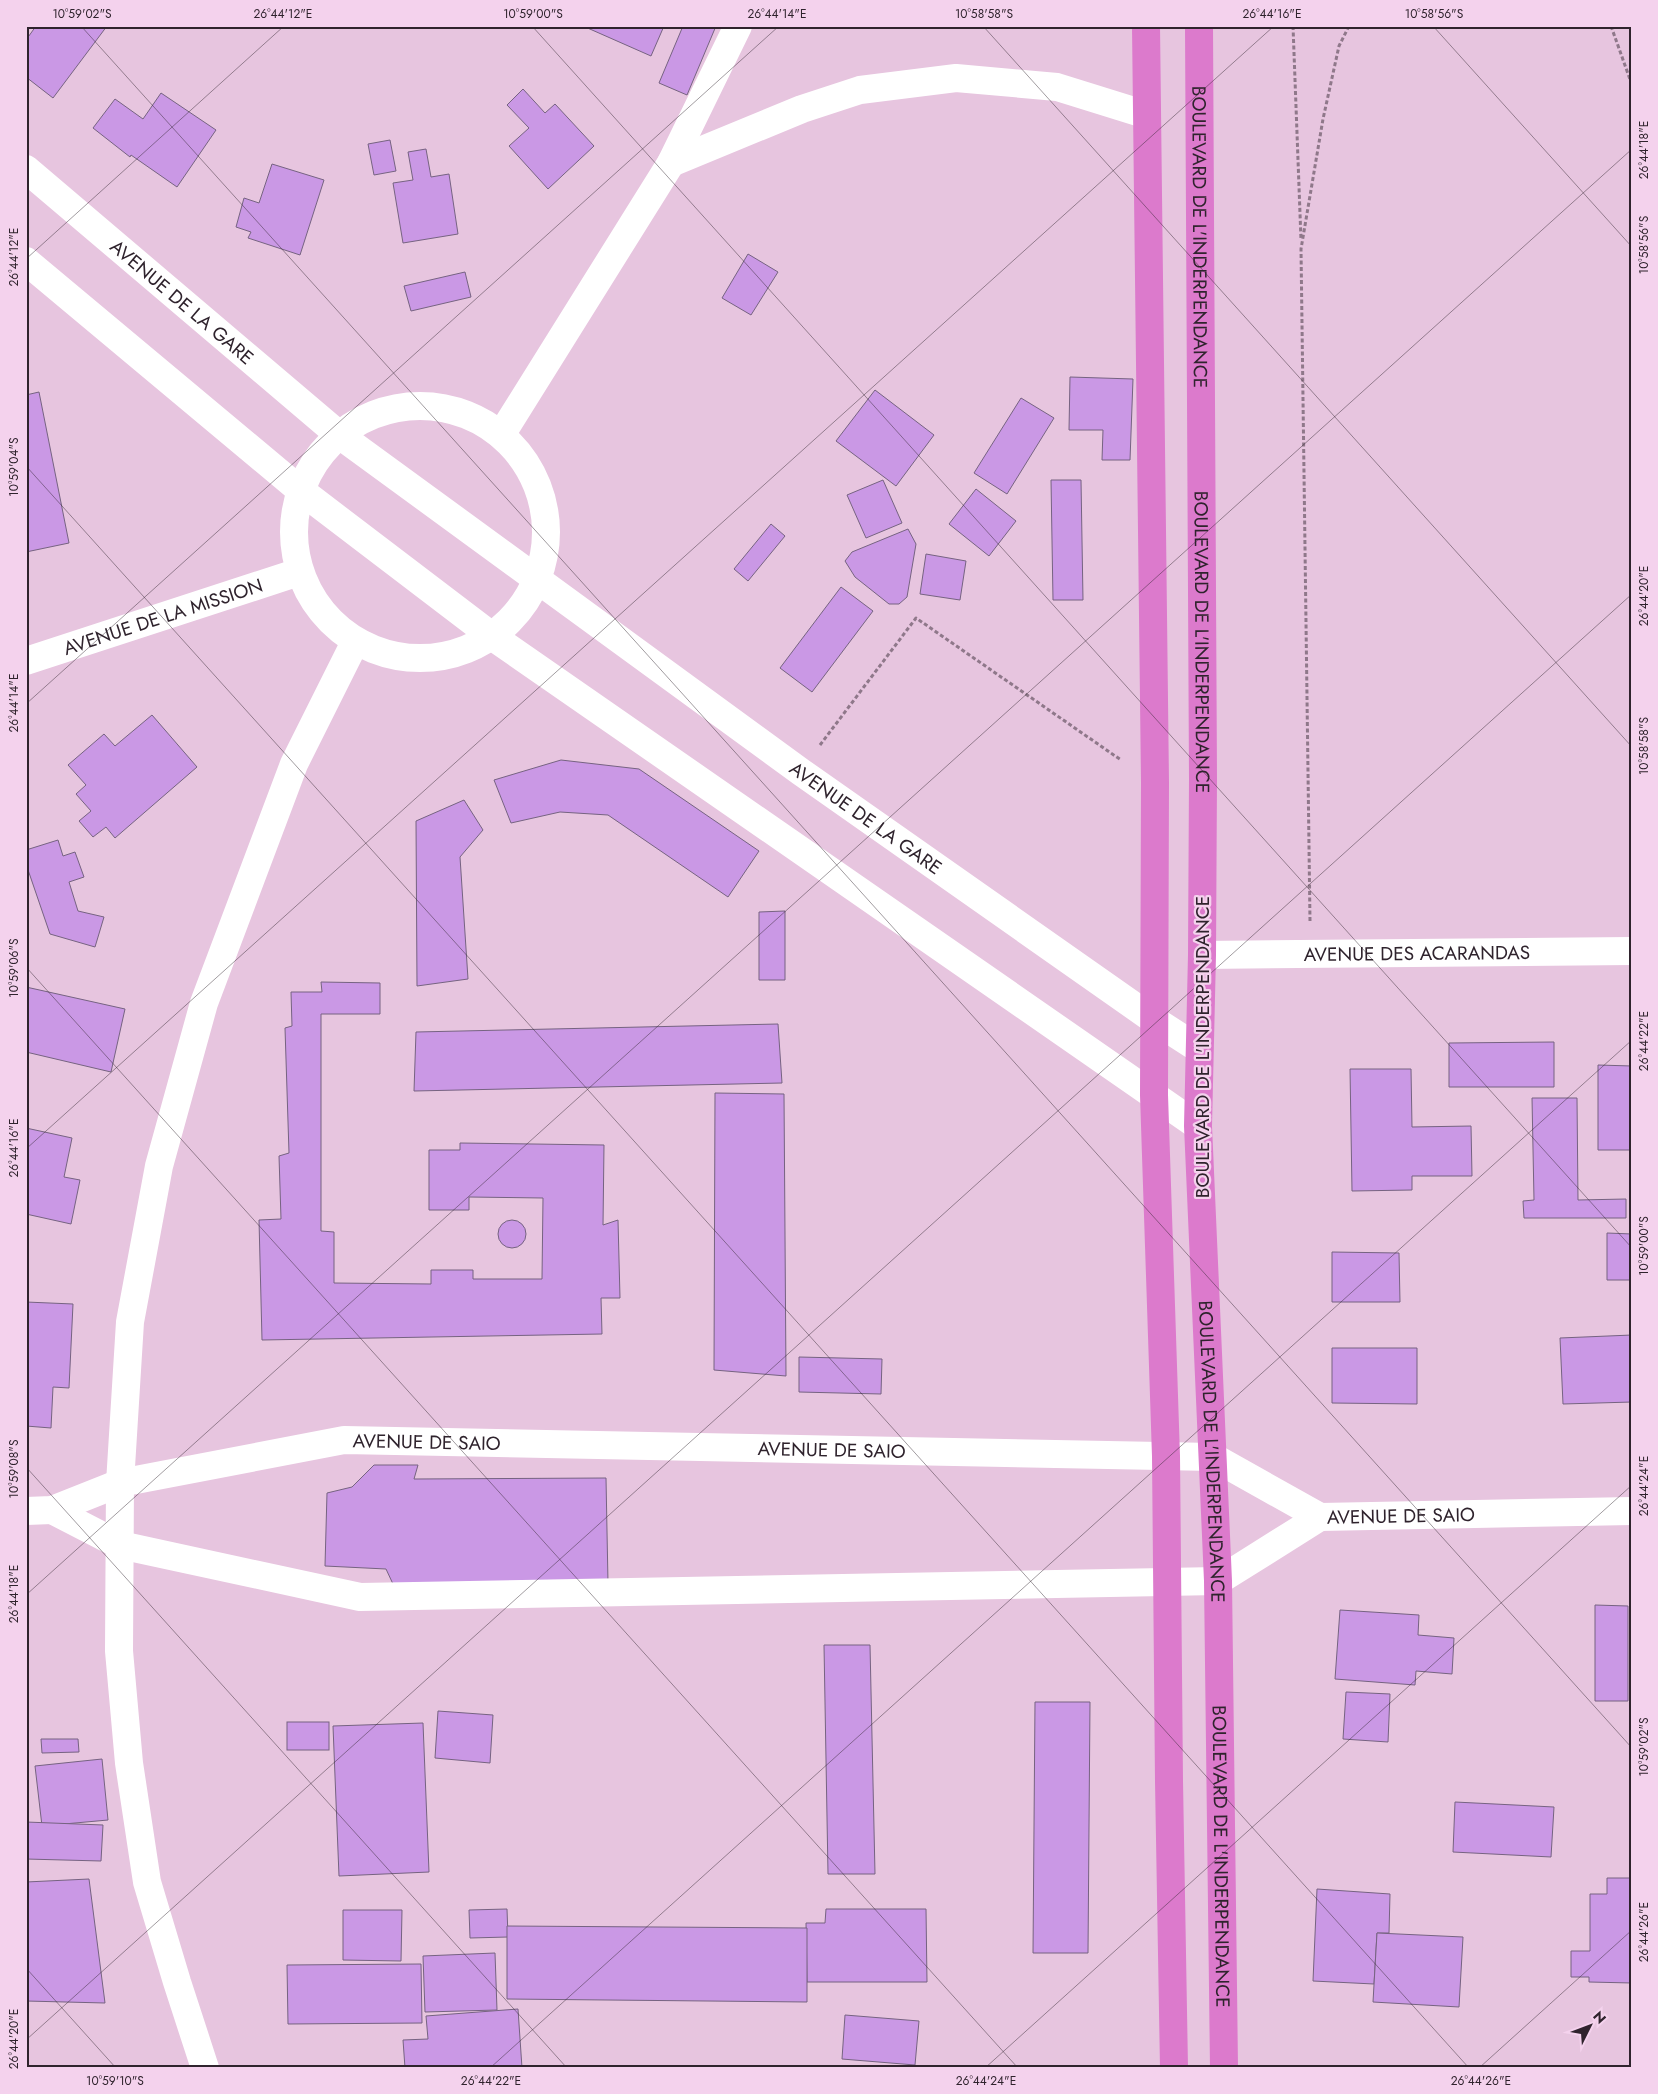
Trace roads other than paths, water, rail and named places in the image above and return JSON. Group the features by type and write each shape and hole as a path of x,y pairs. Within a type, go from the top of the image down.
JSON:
{"highway":[{"path":"1146,26 1155,783 1154,1095 1166,1456 1174,2068"},
{"name":"BOULEVARD DE L'INDERPENDANCE","path":"1199,26 1202,955 1198,1126 1218,1582 1224,2068"}],"street":[{"path":"501,436 671,163 738,26"},
{"path":"671,163 802,109 860,90 956,78 1057,87 1147,115"},
{"name":"AVENUE DE LA GARE","path":"26,169 338,434 800,772 1154,1020 1199,1049"},
{"path":"26,261 300,490 494,637 1198,1126"},
{"path":"407,406 433,406 457,411 481,421 501,436 528,466 543,502 546,542 538,581 519,612 494,637 461,653 426,659 389,656 355,642 331,623 312,599 300,572 294,545 293,517 300,490 315,460 338,434 359,420 382,410 407,406"},
{"name":"AVENUE DE LA MISSION","path":"26,661 300,572"},
{"path":"205,2068 147,1882 129,1763 121,1670 120,1483 130,1322 159,1166 204,1003 294,764 355,642"},
{"name":"AVENUE DES ACARANDAS","path":"1202,955 1632,951"},
{"name":"AVENUE DE SAIO","path":"39,1511 120,1483 344,1440 1213,1456 1320,1517 1632,1512"},
{"path":"39,1511 120,1544 360,1597 1218,1582 1320,1517"}]}
